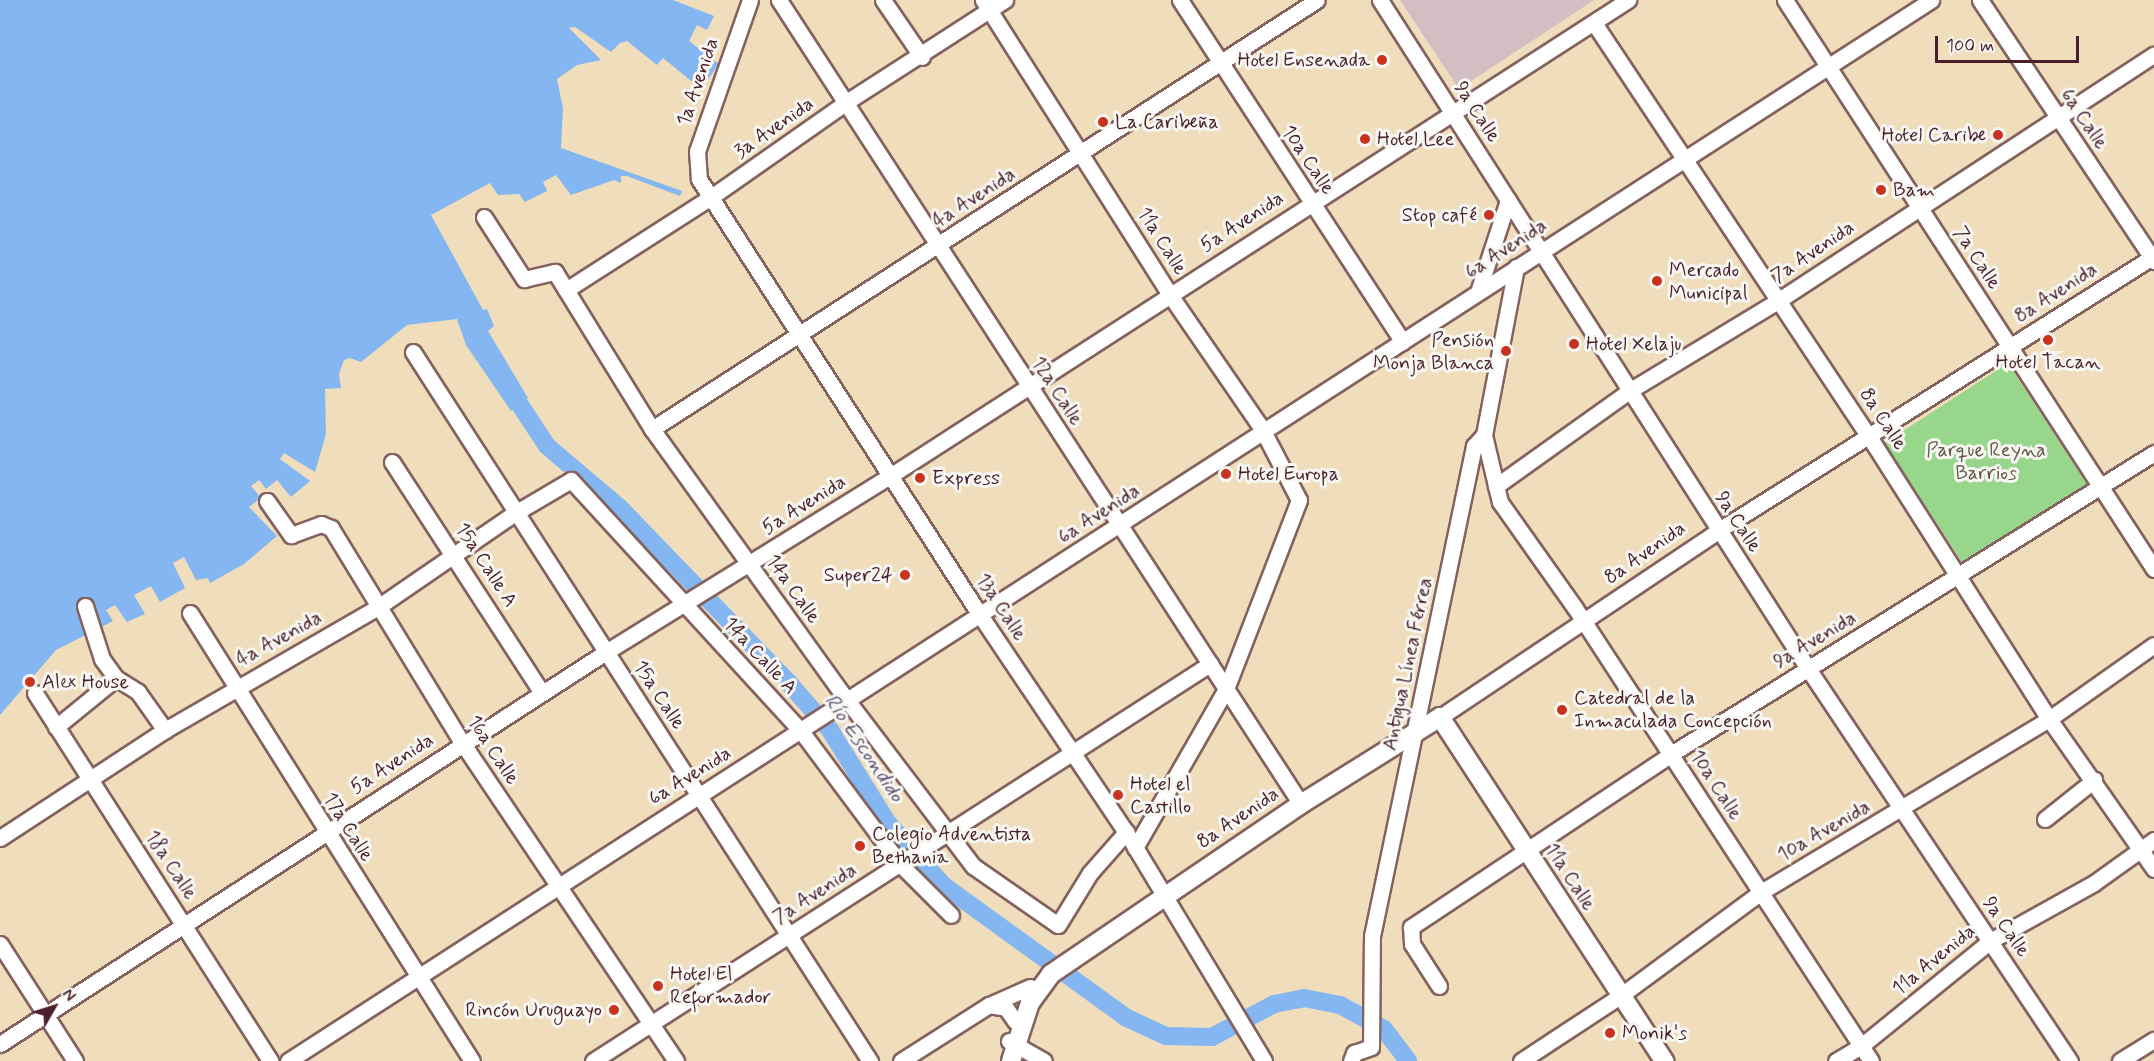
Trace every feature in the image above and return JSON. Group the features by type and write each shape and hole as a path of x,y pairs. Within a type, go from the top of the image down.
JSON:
{"main road":[{"name":"8a Avenida","path":"1014,1042 1015,1021 1030,987 1048,971 1300,804 1440,717"},
{"name":"11a Calle","path":"1440,717 1664,1061"},
{"name":"8a Avenida","path":"1014,1042 1030,1003 1048,971"},
{"path":"999,1061 1014,1042"},
{"path":"1011,1061 1014,1042"}],"street":[{"name":"1a Avenida","path":"699,179 697,151 750,0"},
{"name":"12a Calle","path":"779,0 848,101 938,246 1300,804"},
{"path":"883,0 922,57"},
{"name":"3a Avenida","path":"566,290 711,198 848,101 922,57 986,5 1005,0"},
{"name":"10a Calle","path":"1180,0 1403,342"},
{"name":"4a Avenida","path":"652,429 800,336 1317,0"},
{"name":"9a Calle","path":"1380,0 1807,667 2070,1061"},
{"name":"5a Avenida","path":"0,1044 325,832 606,652 723,582 893,474 1311,202 1628,0"},
{"name":"7a Calle","path":"1785,0 2154,569"},
{"name":"6a Avenida","path":"288,1061 556,886 1120,527 1263,429 1403,342 1931,0"},
{"name":"6a Calle","path":"1980,0 2153,258"},
{"name":"11a Calle","path":"986,5 1170,295 1263,429 1295,489 1299,506 1226,689"},
{"name":"8a Calle","path":"1594,23 1870,438 2049,719 2094,780 2147,844 2154,869"},
{"name":"7a Avenida","path":"1496,486 1629,391 1779,300 1918,207 2154,55"},
{"name":"13a Calle","path":"699,179 800,336 893,474 980,615 1126,832 1262,1059"},
{"path":"1478,292 1508,200"},
{"name":"14a Calle","path":"484,217 524,279 555,273 652,429 749,564 843,703 945,834 984,876 1055,924 1065,920 1090,873 1126,832"},
{"name":"8a Avenida","path":"1440,717 1719,530 1870,438 2153,258"},
{"name":"Antigua Línea Férrea","path":"1352,1061 1353,1053 1371,1047 1373,1022 1371,936 1416,734 1474,446 1484,435 1516,267"},
{"name":"15a Calle","path":"413,352 515,513 791,935 870,1061"},
{"name":"10a Calle","path":"1484,435 1500,502 1584,622 1871,1061"},
{"name":"9a Avenida","path":"1439,986 1412,944 1411,927 1526,849 1807,667 1958,576 2154,453"},
{"name":"15a Calle A","path":"392,462 455,554 542,693"},
{"name":"4a Avenida","path":"0,838 165,730 378,607 564,481 578,485"},
{"name":"14a Calle A","path":"578,485 688,602 802,730 903,862 951,915"},
{"name":"16a Calle","path":"267,501 291,535 321,524 331,528 463,744 556,886 676,1061"},
{"path":"85,606 98,652 116,678 138,692 165,730"},
{"name":"17a Calle","path":"190,614 325,832 472,1061"},
{"name":"10a Avenida","path":"1521,1061 1620,996 1761,892 1902,810 2049,719 2154,645"},
{"name":"7a Avenida","path":"593,1061 1210,664"},
{"path":"56,727 116,678"},
{"path":"1135,848 1226,689"},
{"name":"18a Calle","path":"35,693 185,924 270,1061"},
{"path":"2045,819 2094,780"},
{"name":"11a Avenida","path":"1836,1061 1862,1046 1990,940 2094,883 2147,844"},
{"path":"0,944 75,1061"},
{"name":"8a Avenida","path":"901,1061 989,1005 1030,987"},
{"path":"989,1005 1006,1008 1015,1021"},
{"path":"2120,1061 2154,1040"},
{"path":"1014,1042 1044,1061"}],"shaded area":[{"path":"1400,0 1594,0 1459,89"}],"green space":[{"name":"Parque Reyna Barrios","path":"2008,363 2087,485 1964,565 1885,443"}],"water":[{"path":"0,0 673,0 714,16 707,30 697,25 689,41 719,64 701,89 663,58 657,65 627,41 620,43 611,52 575,27 569,28 601,60 577,65 557,79 563,108 561,148 682,191 680,196 627,176 621,176 621,183 614,180 571,195 556,175 543,182 547,191 525,202 519,194 498,195 490,183 431,215 483,310 487,309 494,326 488,331 528,398 511,411 466,345 457,319 407,325 361,362 350,358 344,360 339,374 341,388 325,389 326,434 315,472 284,453 280,459 310,481 291,497 277,480 266,489 259,480 251,486 261,498 249,507 277,536 244,564 210,583 208,578 196,580 184,557 173,563 185,588 160,602 151,586 134,595 145,614 127,622 115,605 106,610 113,621 56,650 0,715"}],"waterway":[{"name":"Río Escondido","path":"520,405 547,446 620,508 788,682 830,730 887,822 943,885 1127,1018 1166,1036 1212,1037 1274,1004 1304,998 1340,1005 1384,1029 1408,1061"}],"place":[{"name":"Hotel Ensenada","path":"1382,60"},
{"name":"La Caribeña","path":"1103,122"},
{"name":"Hotel Caribe","path":"1998,135"},
{"name":"Hotel Lee","path":"1365,139"},
{"name":"Bam","path":"1881,190"},
{"name":"Stop café","path":"1489,215"},
{"name":"Mercado Municipal","path":"1657,281"},
{"name":"Hotel Tacan","path":"2048,340"},
{"name":"Hotel Xelaju","path":"1574,344"},
{"name":"Pensión Monja Blanca","path":"1506,351"},
{"name":"Hotel Europa","path":"1226,474"},
{"name":"Express","path":"920,478"},
{"name":"Super24","path":"905,575"},
{"name":"Alex House","path":"30,682"},
{"name":"Catedral de la Inmaculada Concepción","path":"1562,710"},
{"name":"Hotel el Castillo","path":"1118,795"},
{"name":"Colegio Adventista Bethania","path":"860,846"},
{"name":"Hotel El Reformador","path":"658,986"},
{"name":"Rincón Uruguayo","path":"614,1010"},
{"name":"Monik's","path":"1610,1033"}]}
